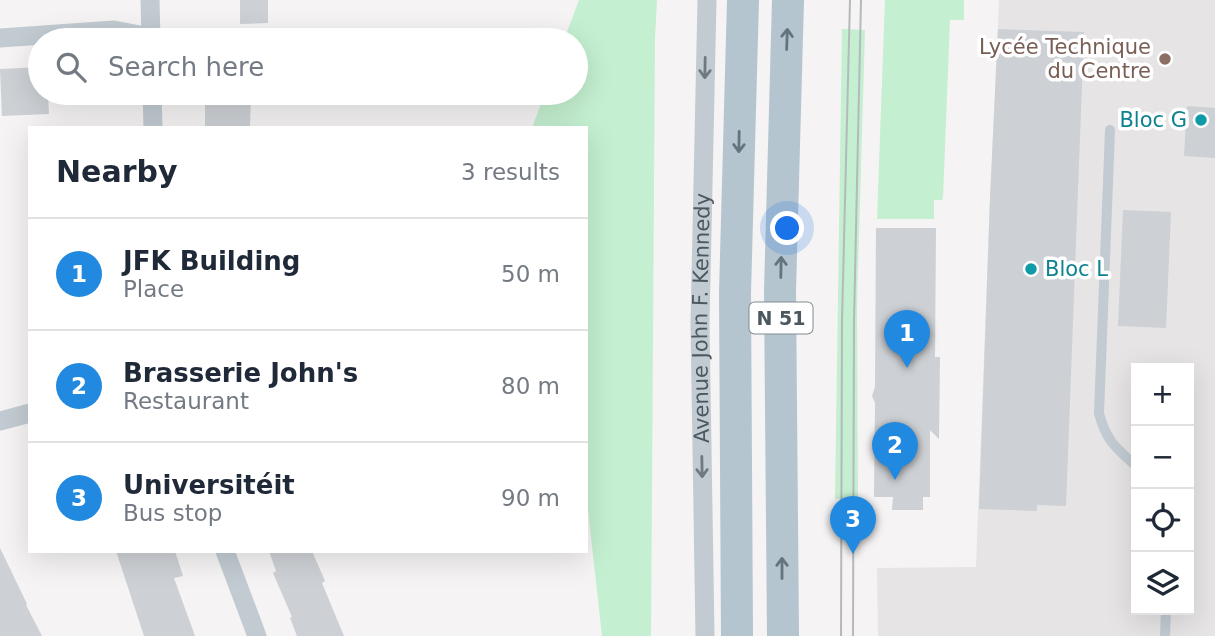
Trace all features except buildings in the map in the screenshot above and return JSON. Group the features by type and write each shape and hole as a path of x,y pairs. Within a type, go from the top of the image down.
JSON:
{"main road":[{"name":"Avenue John F. Kennedy","path":"737,636 735,293 743,0"},
{"name":"N 51","path":"783,636 780,291 788,0"}],"street":[{"path":"150,0 154,28"},
{"name":"Avenue John F. Kennedy","path":"705,636 700,323 707,0"},
{"path":"0,38 28,36"},
{"path":"152,105 153,126"},
{"path":"0,421 28,414"},
{"path":"226,553 257,636"}],"lane":[{"path":"1111,130 1099,413 1103,429 1112,444 1131,461"},
{"path":"1165,636 1166,615"}],"shaded area":[{"path":"999,0 1215,0 1215,636 878,636 877,568 976,567"}],"green space":[{"path":"579,0 657,0 651,636 602,636 588,510 588,126 533,126 541,105 588,105 588,28 568,28"},
{"path":"885,0 964,0 964,20 950,20 943,197 942,200 934,200 934,219 877,219"},
{"path":"842,29 865,30 857,305 858,498 835,499"}],"tram line":[{"path":"841,636 842,321 850,0"},
{"path":"853,636 854,321 861,0"}],"place":[{"name":"Lycée Technique du Centre","path":"1165,59"},
{"name":"Bloc G","path":"1201,120"},
{"name":"Bloc L","path":"1031,269"},
{"name":"JFK Building","path":"907,368"},
{"name":"Brasserie John's","path":"895,480"},
{"name":"Universitéit","path":"853,554"}]}
